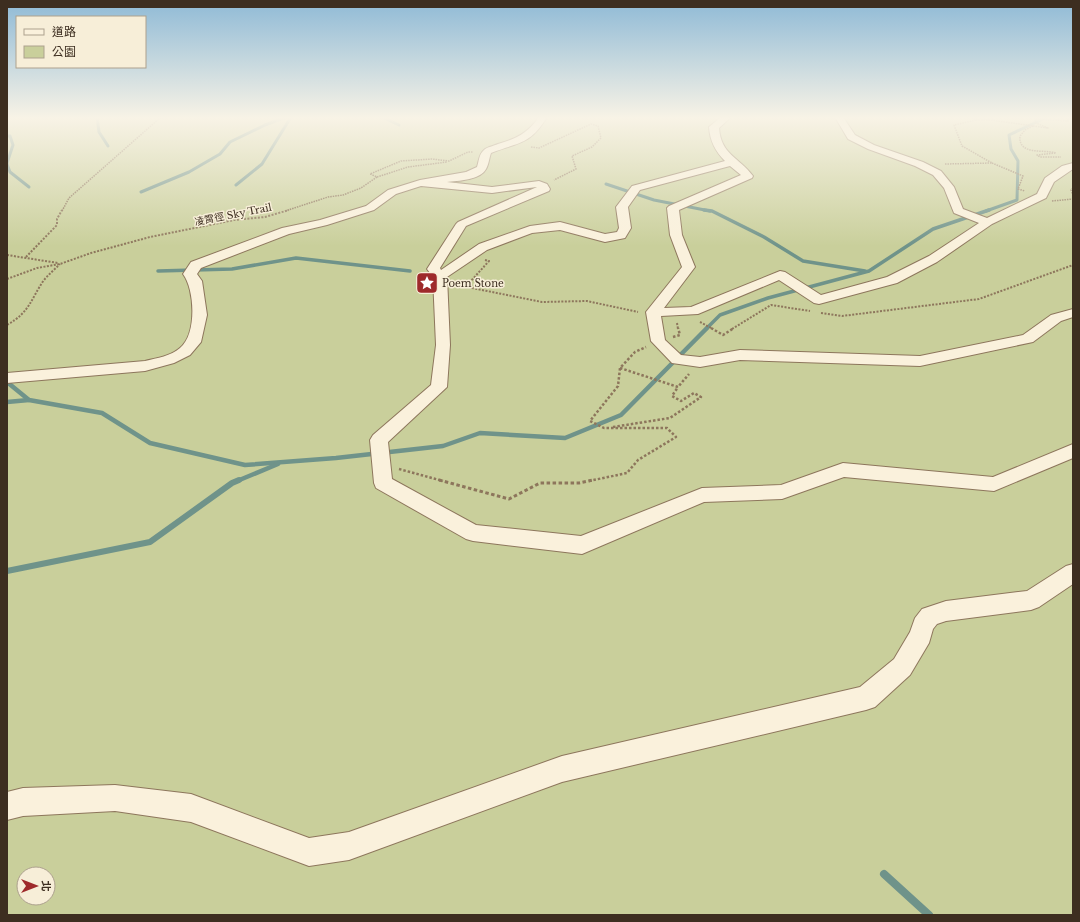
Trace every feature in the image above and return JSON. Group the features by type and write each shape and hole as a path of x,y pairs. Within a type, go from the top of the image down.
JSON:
{"lane":[{"path":"7,378 145,366 169,360 186,352 194,342 200,315 195,281 190,274 196,265 286,231 323,223 370,208 392,192 420,182 446,179 479,171 485,164 485,160"},
{"path":"907,160 937,174 948,187 958,211 988,222"},
{"path":"440,276 483,247 530,230 560,226 605,238 621,235 625,228 622,206 636,188 732,162 748,176 672,208 676,235 689,267 654,314 658,341 677,360 700,362 740,355 920,361 1028,339 1056,318 1073,313"},
{"path":"654,314 693,311 780,275 819,300 892,280 933,259 988,222 1042,196 1049,180 1066,168 1069,163"},
{"path":"420,182 492,190 531,184 542,186 545,189 541,192 462,224 433,269 440,276 443,345 439,387 379,440 383,483 473,533 582,545 702,495 782,492 843,470 994,484 1073,450"},
{"path":"7,806 24,802 115,798 191,808 309,852 349,846 562,769 866,698 902,667 921,635 923,625 930,616 946,611 1031,600 1073,573"}],"path":[{"path":"26,257 57,225 57,219 69,198 112,160"},
{"path":"377,178 370,174 401,161 416,160"},
{"path":"441,160 449,161"},
{"path":"542,186 576,169 573,160"},
{"path":"987,160 1023,176 1018,188 1055,202 1073,199"},
{"name":"凌霄徑 Sky Trail","path":"7,279 37,268 60,264 91,253 150,237 234,220 265,217 328,196 344,195 361,188 377,178 408,167 431,165 449,161"},
{"path":"918,164 992,163"},
{"path":"1073,188 1071,190 1073,194"},
{"path":"7,255 26,257 60,264"},
{"path":"480,259 488,261 470,282 472,288 542,302 587,301 654,314"},
{"path":"7,325 20,318 31,306 44,280 60,264"},
{"path":"818,312 842,316 979,299 1073,265"},
{"path":"694,322 702,323 723,335 770,305 810,311"},
{"path":"381,464 509,499 540,483 580,483 627,473 638,460 676,437 667,428 604,428 590,421 618,386 620,368 635,352 658,341 680,335 676,323 682,323"},
{"path":"604,428 670,418 700,397 694,393 682,401 672,396 700,362"},
{"path":"620,368 678,387"}],"green space":[{"path":"7,160 1073,160 1073,915 7,915"}],"waterway":[{"path":"141,192 189,172 210,160"},
{"path":"236,185 262,164 264,160"},
{"path":"986,211 1017,200 1017,160"},
{"path":"7,164 10,172 29,187"},
{"path":"606,184 654,200 706,210"},
{"path":"706,210 712,211 764,237 803,261 865,271"},
{"path":"707,328 720,315 768,298 869,271 933,229 989,210"},
{"path":"158,271 232,269 296,258 410,271"},
{"path":"29,400 102,413 150,443 245,465 336,458 443,446 480,433 565,438 621,415 707,328"},
{"path":"7,382 29,400"},
{"path":"7,402 29,400"},
{"path":"237,481 278,464"},
{"path":"7,571 150,542 232,483 239,480"},
{"path":"884,874 929,915"}],"place":[{"name":"Poem Stone","path":"427,283"}]}
